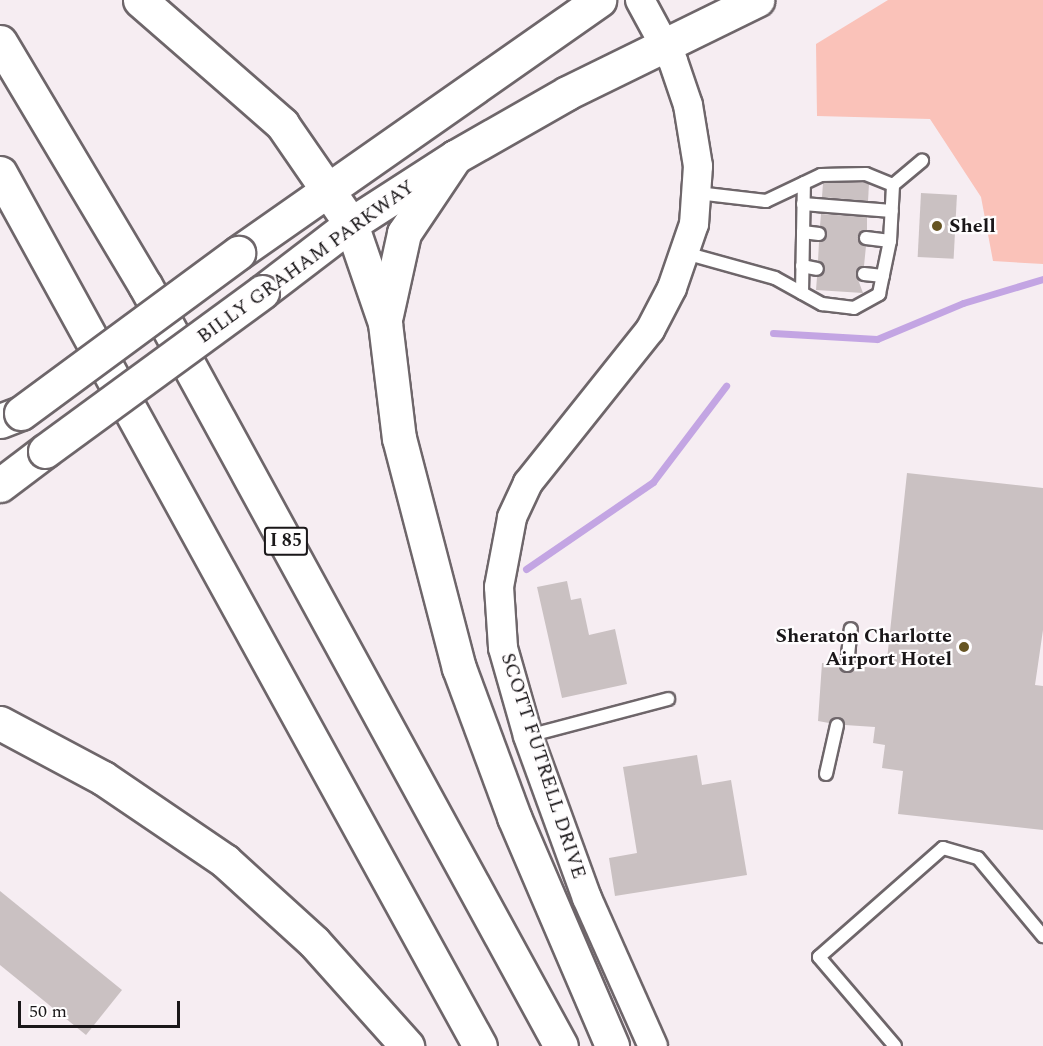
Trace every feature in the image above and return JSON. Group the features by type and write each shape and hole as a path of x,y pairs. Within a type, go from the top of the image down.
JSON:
{"highway":[{"path":"140,0 282,124 331,189 351,224 385,323 399,438 459,668 514,817 612,1046"},
{"path":"7,421 238,253 599,0"},
{"name":"BILLY GRAHAM PARKWAY","path":"0,486 351,224 455,157 664,42 757,0"},
{"name":"I 85","path":"0,42 146,285 561,1046"},
{"path":"385,323 404,233 455,157"},
{"path":"0,173 72,299 480,1046"},
{"path":"0,221 72,299"},
{"path":"0,723 103,778 225,861 314,942 407,1046"}],"street":[{"name":"SCOTT FUTRELL DRIVE","path":"640,0 664,42 693,127 697,193 685,253 650,330 550,450 512,518 499,587 500,628 528,736 587,898 653,1046"}],"lane":[{"path":"685,253 775,278 822,304 854,308 879,294 890,241 893,185 922,161"},
{"path":"697,193 766,201 821,175 866,174 893,185"},
{"path":"802,293 804,183"},
{"path":"803,204 892,211"},
{"path":"803,232 819,234"},
{"path":"866,238 890,241"},
{"path":"802,266 817,269"},
{"path":"864,274 883,276"},
{"path":"847,665 851,629"},
{"path":"528,736 668,699"},
{"path":"826,774 837,725"},
{"path":"895,1046 819,957 943,848 978,858 1043,936"}],"shaded area":[{"path":"888,0 1043,0 1043,264 993,261 981,197 930,119 817,116 816,44"}],"building":[{"path":"864,182 869,184 868,201 822,197 823,183"},
{"name":"Shell","path":"921,193 957,195 954,259 918,257"},
{"path":"821,214 867,217 867,230 858,238 866,246 864,266 856,274 863,293 816,290 817,277 825,270 818,261 819,242 827,234 820,226"},
{"name":"Sheraton Charlotte Airport Hotel","path":"907,473 1043,488 1043,630 1035,685 1043,686 1043,830 898,814 903,771 882,768 885,745 873,743 875,727 845,725 838,717 829,723 818,721 822,663 839,664 847,673 855,666 886,669"},
{"path":"567,581 571,600 581,598 589,635 615,629 627,684 562,698 537,587"},
{"path":"697,755 702,785 731,780 747,875 615,896 609,858 637,853 623,767"},
{"path":"0,891 122,990 86,1035 0,965"}],"waterway":[{"path":"773,333 877,339 963,303 1043,279"},
{"path":"526,569 653,482 726,386"}],"place":[{"name":"Shell","path":"937,226"},
{"name":"Sheraton Charlotte Airport Hotel","path":"964,647"}]}
